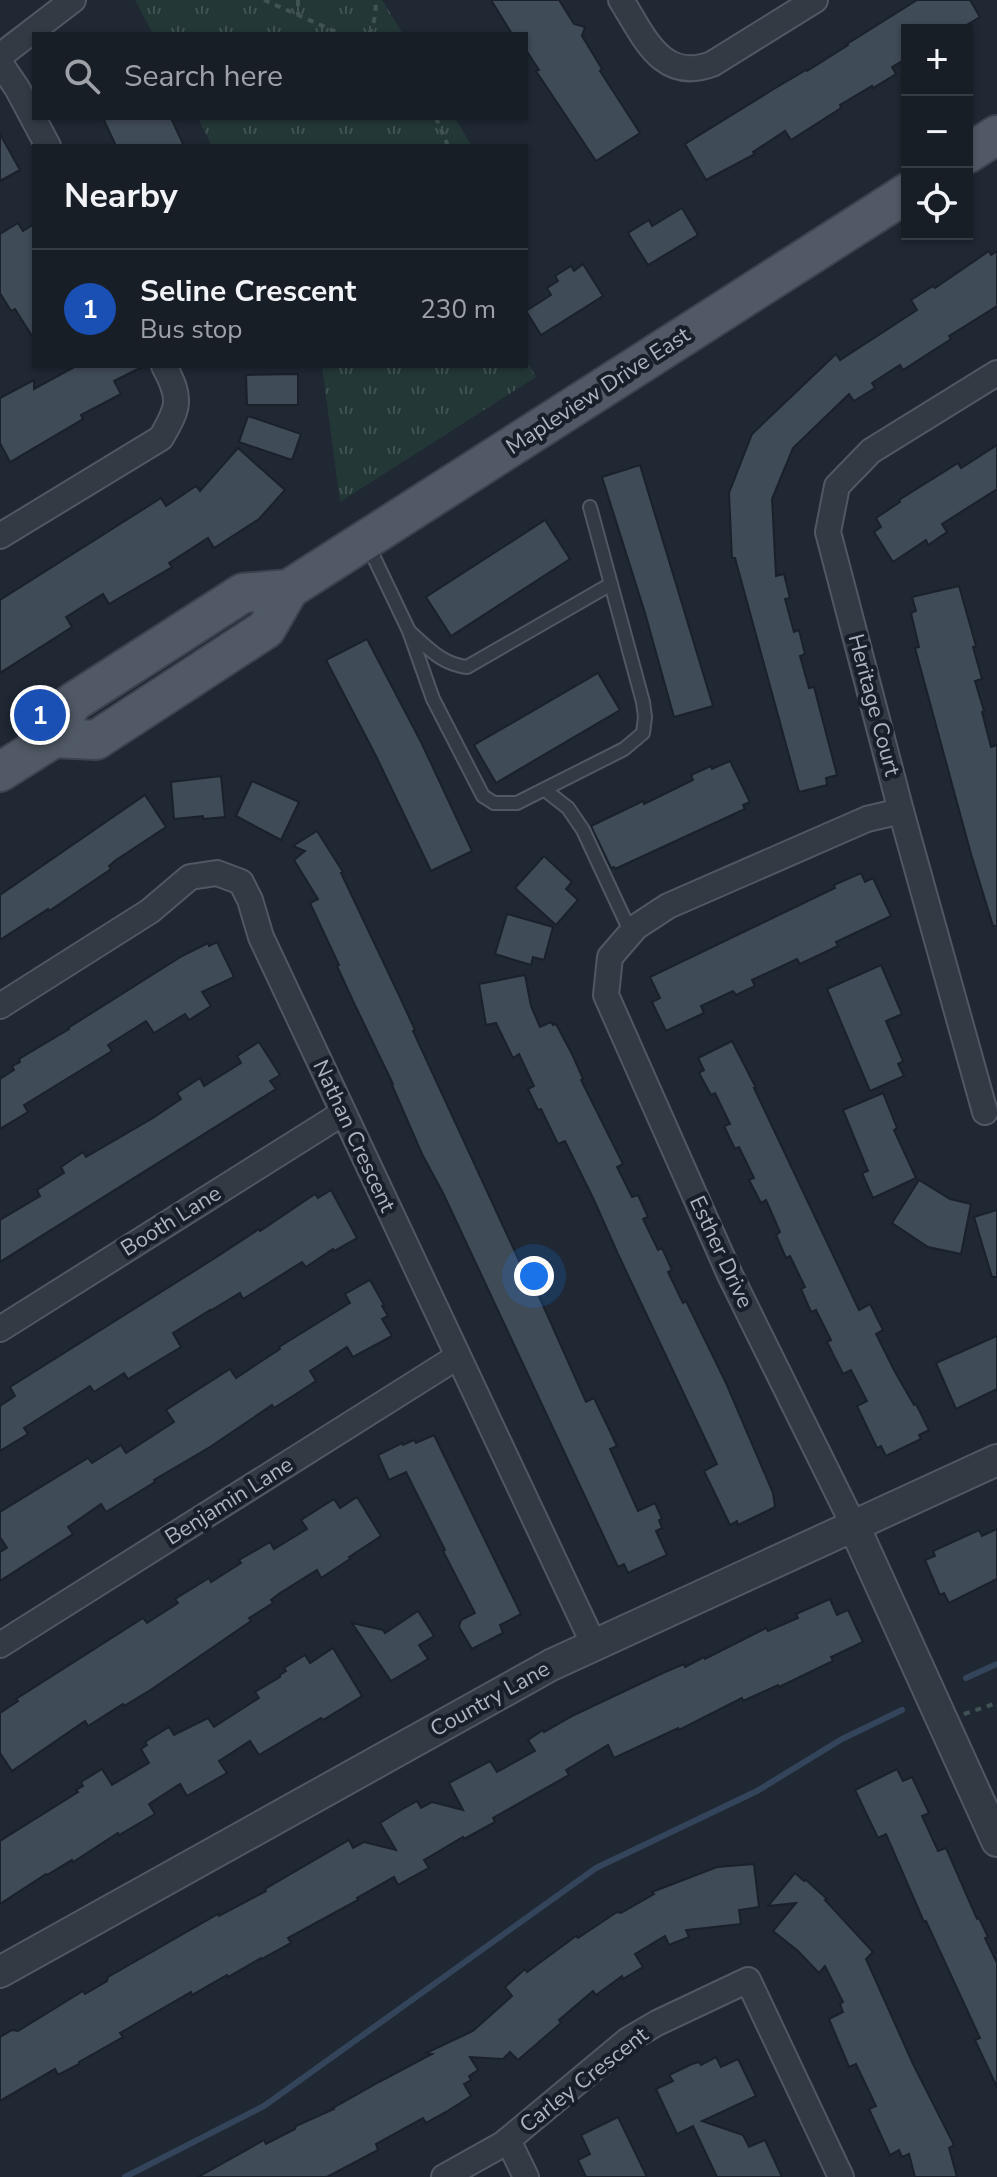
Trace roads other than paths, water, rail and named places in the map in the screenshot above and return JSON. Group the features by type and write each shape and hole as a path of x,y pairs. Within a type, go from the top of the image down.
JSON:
{"main road":[{"path":"973,150 997,135"},
{"name":"Mapleview Drive East","path":"0,772 54,738 96,740 266,629 289,589 901,197"}],"street":[{"path":"0,56 73,0"},
{"path":"621,0 653,50 665,62 684,70 712,64 815,0"},
{"path":"0,63 32,116"},
{"path":"34,120 47,144"},
{"path":"0,536 161,438 176,412 176,388 165,368"},
{"name":"Heritage Court","path":"985,1112 901,811 828,532 837,486 871,451 997,373"},
{"name":"Esther Drive","path":"901,811 867,819 668,906 636,927 610,957 606,995 730,1275 854,1526 997,1841"},
{"name":"Nathan Crescent","path":"0,1006 150,911 190,877 217,873 241,882 261,937 594,1645"},
{"name":"Booth Lane","path":"0,1329 343,1113"},
{"name":"Benjamin Lane","path":"0,1645 457,1357"},
{"name":"Country Lane","path":"0,1972 537,1672 997,1460"},
{"name":"Carley Crescent","path":"444,2177 508,2140 628,2040 748,1980 841,2177"},
{"path":"508,2140 526,2177"}],"lane":[{"path":"365,540 409,631 433,699 483,796 494,803 517,803 624,749 643,733 643,702 590,507"},
{"path":"409,631 439,658 454,666 467,667 611,584"},
{"path":"545,790 568,808 583,830 631,933"}],"waterway":[{"path":"966,1678 997,1664"},
{"path":"125,2177 264,2106 596,1868 757,1791 842,1739 902,1710"}],"place":[{"name":"Seline Crescent","path":"40,715"}]}
